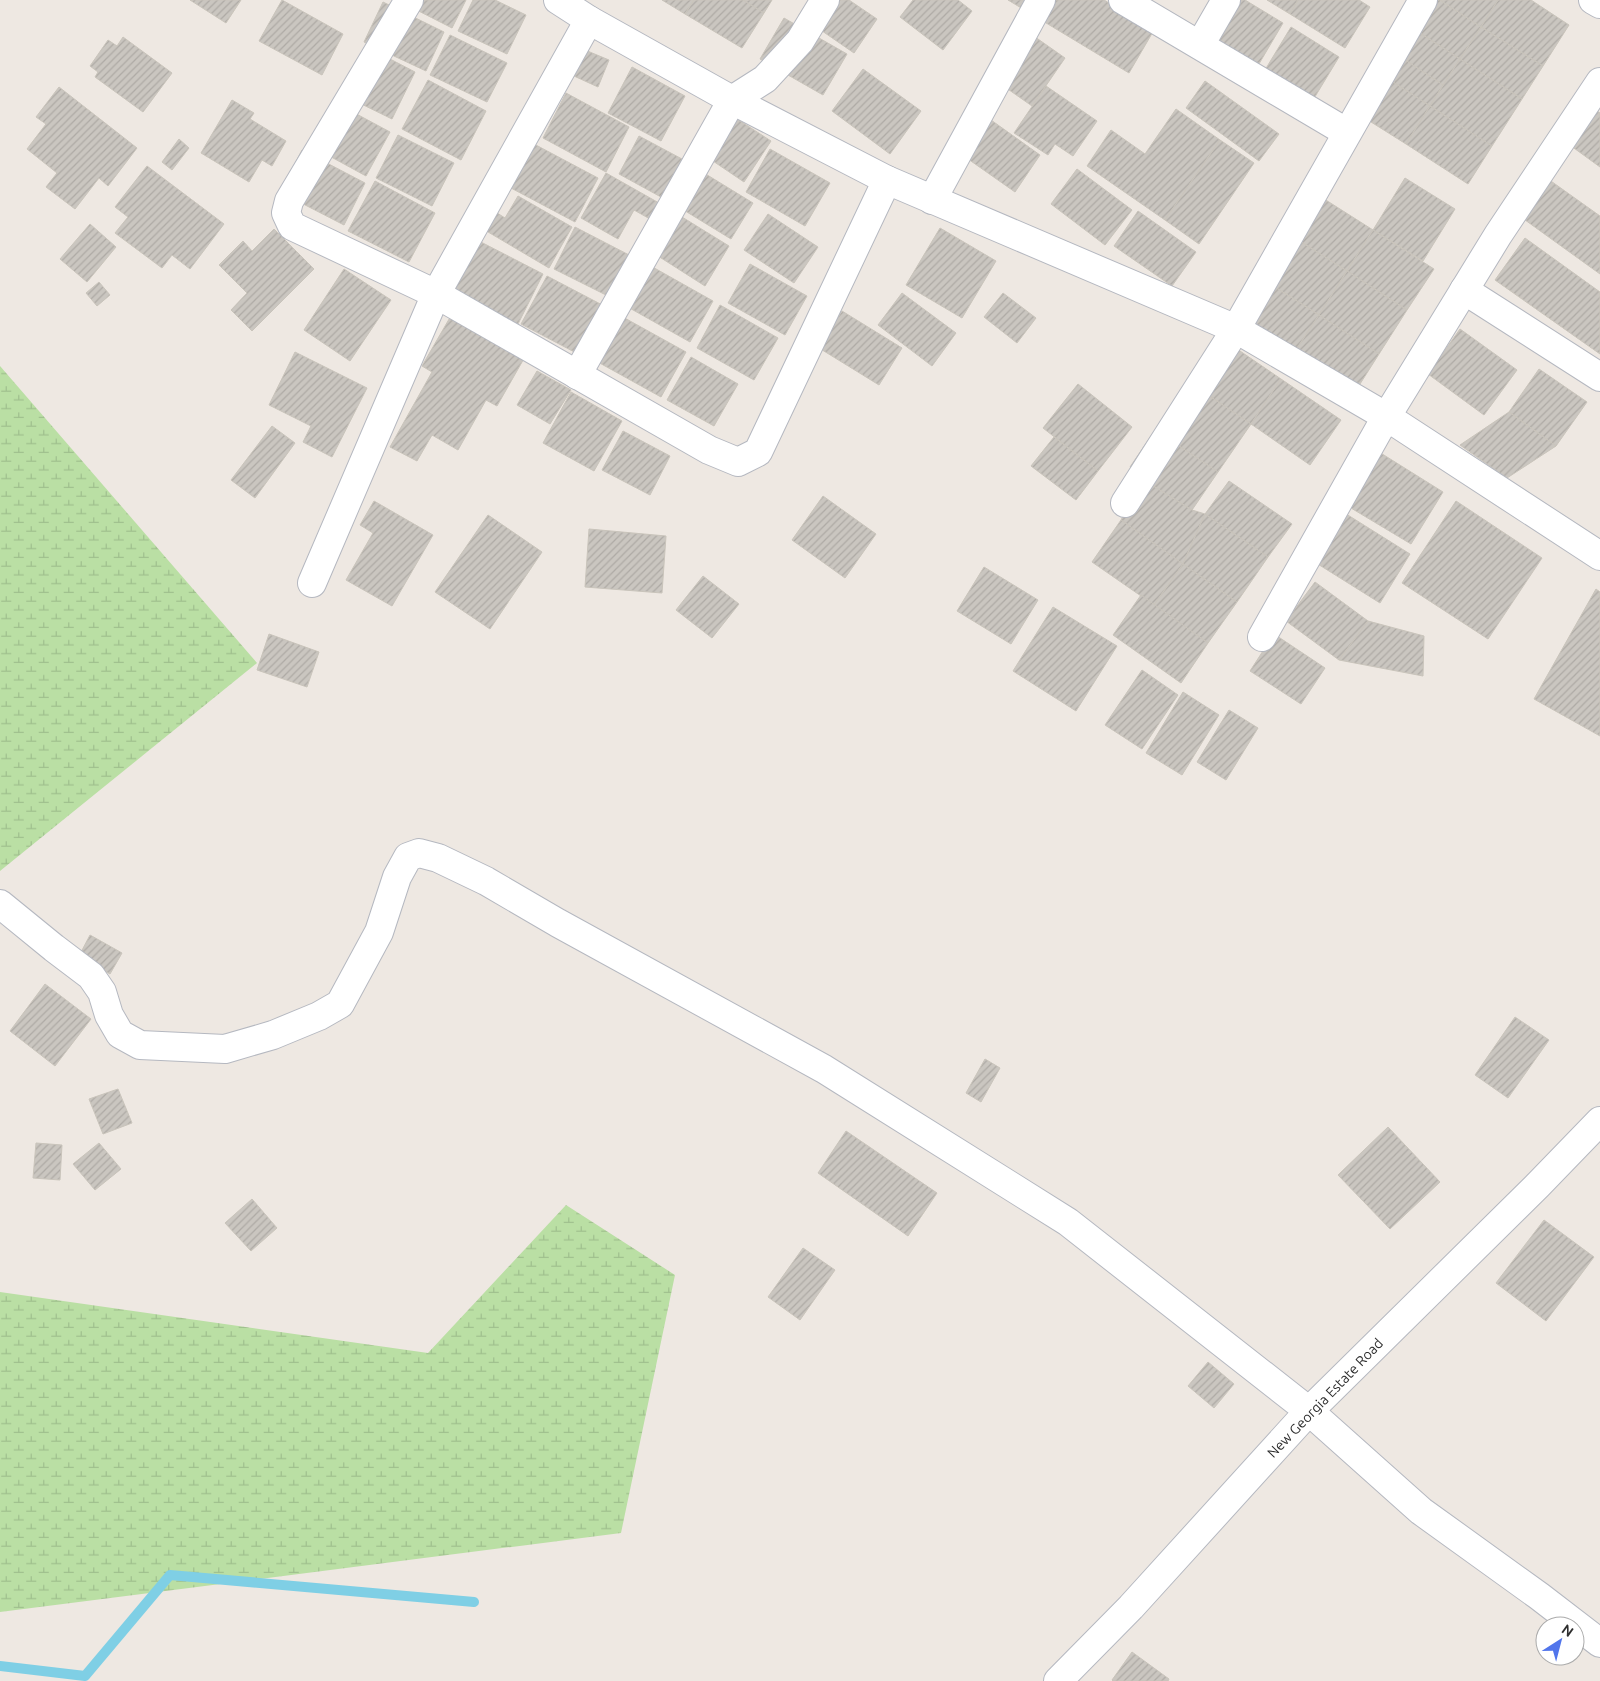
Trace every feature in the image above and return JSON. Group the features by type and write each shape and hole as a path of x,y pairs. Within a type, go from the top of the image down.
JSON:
{"street":[{"path":"408,0 289,201 286,213 292,226 436,294 709,450 738,462 758,452 887,180"},
{"path":"558,0 589,20 732,100 887,180 1236,329 1387,417 1600,556"},
{"path":"578,375 732,100 765,79 800,41 825,0"},
{"path":"932,200 1041,0"},
{"path":"1123,0 1346,132"},
{"path":"1200,46 1226,0"},
{"path":"1125,502 1236,329 1346,132 1423,0"},
{"path":"1593,0 1600,4"},
{"path":"312,583 436,294 589,20"},
{"path":"1262,637 1387,417 1464,290 1600,82"},
{"path":"1464,290 1600,378"},
{"path":"0,904 91,976 102,992 109,1015 120,1034 140,1045 225,1049 274,1035 319,1016 340,1004 379,932 397,877 408,857 419,853 438,858 486,881 566,928 824,1069 1068,1222 1309,1411 1421,1511 1539,1596 1600,1644"},
{"name":"New Georgia Estate Road","path":"1058,1681 1131,1607 1309,1411 1538,1185 1600,1121"}],"green space":[{"path":"0,366 257,663 0,871"},
{"path":"566,1205 675,1275 621,1533 0,1612 0,1292 428,1353"}],"building":[{"path":"190,0 241,0 226,23"},
{"path":"282,0 343,34 322,75 259,41"},
{"path":"397,0 466,0 452,28"},
{"path":"473,0 495,0 526,15 507,54 458,31"},
{"path":"662,0 694,0 685,14"},
{"path":"694,0 743,0 764,13 742,48 685,14"},
{"path":"743,0 772,0 764,13"},
{"path":"809,0 849,0 877,19 854,53 799,15"},
{"path":"913,0 958,0 972,11 943,50 900,17"},
{"path":"1008,0 1104,0 1154,30 1129,73"},
{"path":"1216,0 1245,0 1283,23 1256,69 1196,33"},
{"path":"1267,0 1298,0 1290,14"},
{"path":"1298,0 1359,0 1370,7 1345,48 1290,14"},
{"path":"1422,0 1440,0 1481,27 1460,59 1406,24"},
{"path":"1440,0 1498,0 1481,27"},
{"path":"1498,0 1531,0 1569,25 1543,66 1481,27"},
{"path":"383,2 444,32 426,71 364,42"},
{"path":"784,18 847,54 823,95 760,59"},
{"path":"1406,24 1460,59 1443,85 1390,50"},
{"path":"1018,25 1065,58 1032,106 985,73"},
{"path":"1291,27 1339,57 1313,100 1265,70"},
{"path":"1481,27 1543,66 1522,99 1460,59"},
{"path":"450,35 507,63 487,102 430,75"},
{"path":"123,37 172,73 143,112 95,77 98,72 90,66 108,40 117,46"},
{"path":"365,46 415,72 392,119 341,94"},
{"path":"585,50 609,60 598,87 574,76"},
{"path":"1390,50 1443,85 1430,106 1376,71"},
{"path":"1460,59 1522,99 1492,146 1430,106"},
{"path":"632,67 685,96 661,141 608,113"},
{"path":"863,69 921,111 890,154 832,111"},
{"path":"1376,71 1430,106 1406,144 1352,110"},
{"path":"428,80 486,111 461,160 402,129"},
{"path":"1205,81 1279,134 1259,161 1186,108"},
{"path":"1046,86 1097,121 1073,156 1055,144 1048,155 1014,133"},
{"path":"59,87 137,148 108,186 99,178 75,209 46,187 57,173 27,149 46,124 36,117"},
{"path":"566,93 629,127 606,172 543,138"},
{"path":"232,100 254,113 250,119 286,141 272,166 262,160 249,182 201,153"},
{"path":"1581,100 1600,113 1600,167 1556,135"},
{"path":"336,103 390,132 366,176 313,147"},
{"path":"1430,106 1492,146 1468,184 1406,144"},
{"path":"1176,109 1220,140 1165,220 1087,166 1111,130 1145,154"},
{"path":"977,110 1040,155 1015,192 951,147"},
{"path":"737,119 771,141 744,182 710,159"},
{"path":"398,135 454,163 432,206 376,178"},
{"path":"639,136 682,159 661,197 619,174"},
{"path":"179,139 189,148 172,170 162,162"},
{"path":"1220,140 1254,163 1199,244 1165,220"},
{"path":"534,144 598,178 575,222 511,188"},
{"path":"770,149 830,183 805,226 746,192"},
{"path":"302,150 365,183 344,225 280,192"},
{"path":"147,166 224,224 190,269 172,255 162,268 115,233 128,217 115,207"},
{"path":"1077,169 1132,210 1105,245 1051,204"},
{"path":"606,173 659,203 650,219 634,210 618,239 581,218"},
{"path":"704,173 753,203 731,239 682,209"},
{"path":"1541,174 1600,216 1600,274 1514,212"},
{"path":"1405,178 1455,209 1423,261 1373,230"},
{"path":"375,181 435,213 409,262 348,231"},
{"path":"1310,190 1373,230 1347,271 1284,231"},
{"path":"518,196 572,227 549,268 483,229 494,211 505,218"},
{"path":"1138,211 1196,252 1172,286 1114,246"},
{"path":"768,214 818,247 794,283 744,250"},
{"path":"682,217 729,246 705,286 658,256"},
{"path":"90,224 116,247 87,282 60,259"},
{"path":"575,227 631,256 610,297 554,269"},
{"path":"940,228 996,261 962,318 906,285"},
{"path":"274,229 314,269 252,331 231,310 247,293 219,265 243,241 252,251"},
{"path":"1373,230 1434,269 1407,310 1347,271"},
{"path":"1284,231 1347,271 1319,315 1256,275"},
{"path":"1525,238 1600,292 1600,354 1495,280"},
{"path":"477,240 543,274 518,324 452,291"},
{"path":"750,264 807,296 785,335 728,303"},
{"path":"649,265 713,301 690,342 626,306"},
{"path":"344,269 391,300 350,361 304,330"},
{"path":"1347,271 1407,310 1379,354 1319,315"},
{"path":"1256,275 1319,315 1292,356 1230,316"},
{"path":"547,276 608,308 582,356 521,324"},
{"path":"99,282 110,295 97,306 86,293"},
{"path":"902,293 956,333 932,366 878,325"},
{"path":"1003,293 1036,318 1017,343 984,317"},
{"path":"720,305 778,338 754,380 697,348"},
{"path":"842,311 902,348 879,385 819,348"},
{"path":"452,314 526,355 497,406 486,400 458,450 432,435 417,461 390,447 432,372 422,366"},
{"path":"1319,315 1379,354 1353,395 1292,356"},
{"path":"621,316 686,352 661,397 596,361"},
{"path":"1460,329 1517,370 1484,415 1428,374"},
{"path":"1218,336 1281,379 1251,424 1187,381"},
{"path":"295,352 367,388 332,457 303,442 311,426 269,405"},
{"path":"691,357 738,384 714,426 667,400"},
{"path":"1539,369 1587,402 1556,446 1509,412"},
{"path":"537,371 571,390 550,424 517,405"},
{"path":"1281,379 1341,420 1310,465 1251,424"},
{"path":"1187,381 1251,424 1218,472 1155,430"},
{"path":"1078,384 1132,427 1098,471 1043,428"},
{"path":"571,392 622,421 594,471 543,443"},
{"path":"1509,412 1556,446 1507,478 1460,445"},
{"path":"272,426 295,443 255,498 231,480"},
{"path":"1155,430 1218,472 1192,510 1142,479 1130,467"},
{"path":"623,431 670,456 650,495 602,470"},
{"path":"1054,437 1098,471 1076,500 1031,466"},
{"path":"1379,452 1443,492 1411,544 1346,505"},
{"path":"1142,479 1192,510 1205,514 1183,564 1121,520"},
{"path":"1229,481 1292,524 1268,557 1205,514"},
{"path":"823,496 876,534 845,578 792,540"},
{"path":"374,501 433,535 392,606 346,580 373,533 360,525"},
{"path":"1456,501 1542,558 1488,639 1402,583"},
{"path":"1343,512 1410,554 1380,603 1313,561"},
{"path":"1205,514 1268,557 1237,602 1183,564"},
{"path":"488,515 542,552 490,629 435,592"},
{"path":"1121,520 1183,564 1154,605 1092,562"},
{"path":"589,529 666,536 662,593 585,587"},
{"path":"1183,564 1237,602 1208,643 1154,605"},
{"path":"984,567 1038,600 1011,644 957,611"},
{"path":"703,576 739,604 712,638 676,610"},
{"path":"1315,582 1368,621 1339,660 1286,621"},
{"path":"1596,589 1600,592 1600,736 1534,699"},
{"path":"1141,595 1208,643 1181,683 1113,635"},
{"path":"1053,607 1117,646 1076,711 1013,671"},
{"path":"1368,621 1424,636 1423,676 1339,660"},
{"path":"269,634 319,652 307,687 257,670"},
{"path":"1274,634 1325,668 1301,704 1250,671"},
{"path":"1142,670 1178,695 1142,749 1105,725"},
{"path":"1183,692 1219,715 1182,775 1146,753"},
{"path":"1229,710 1258,728 1226,780 1197,762"},
{"path":"90,935 122,953 110,974 79,956"},
{"path":"45,984 91,1019 55,1066 10,1031"},
{"path":"1515,1017 1549,1040 1508,1098 1475,1075"},
{"path":"985,1059 1000,1068 981,1102 966,1093"},
{"path":"118,1089 132,1123 103,1134 89,1099"},
{"path":"1388,1127 1440,1182 1390,1229 1338,1175"},
{"path":"846,1131 937,1193 908,1236 818,1173"},
{"path":"36,1143 62,1145 60,1180 33,1178"},
{"path":"99,1143 121,1169 95,1190 73,1164"},
{"path":"252,1199 277,1228 251,1251 225,1223"},
{"path":"1544,1220 1594,1257 1546,1321 1496,1283"},
{"path":"803,1248 835,1270 800,1320 768,1297"},
{"path":"1208,1362 1234,1384 1214,1408 1188,1386"},
{"path":"1132,1652 1169,1679 1168,1681 1113,1681"}],"waterway":[{"path":"0,1666 85,1676 170,1575 474,1602"}]}
